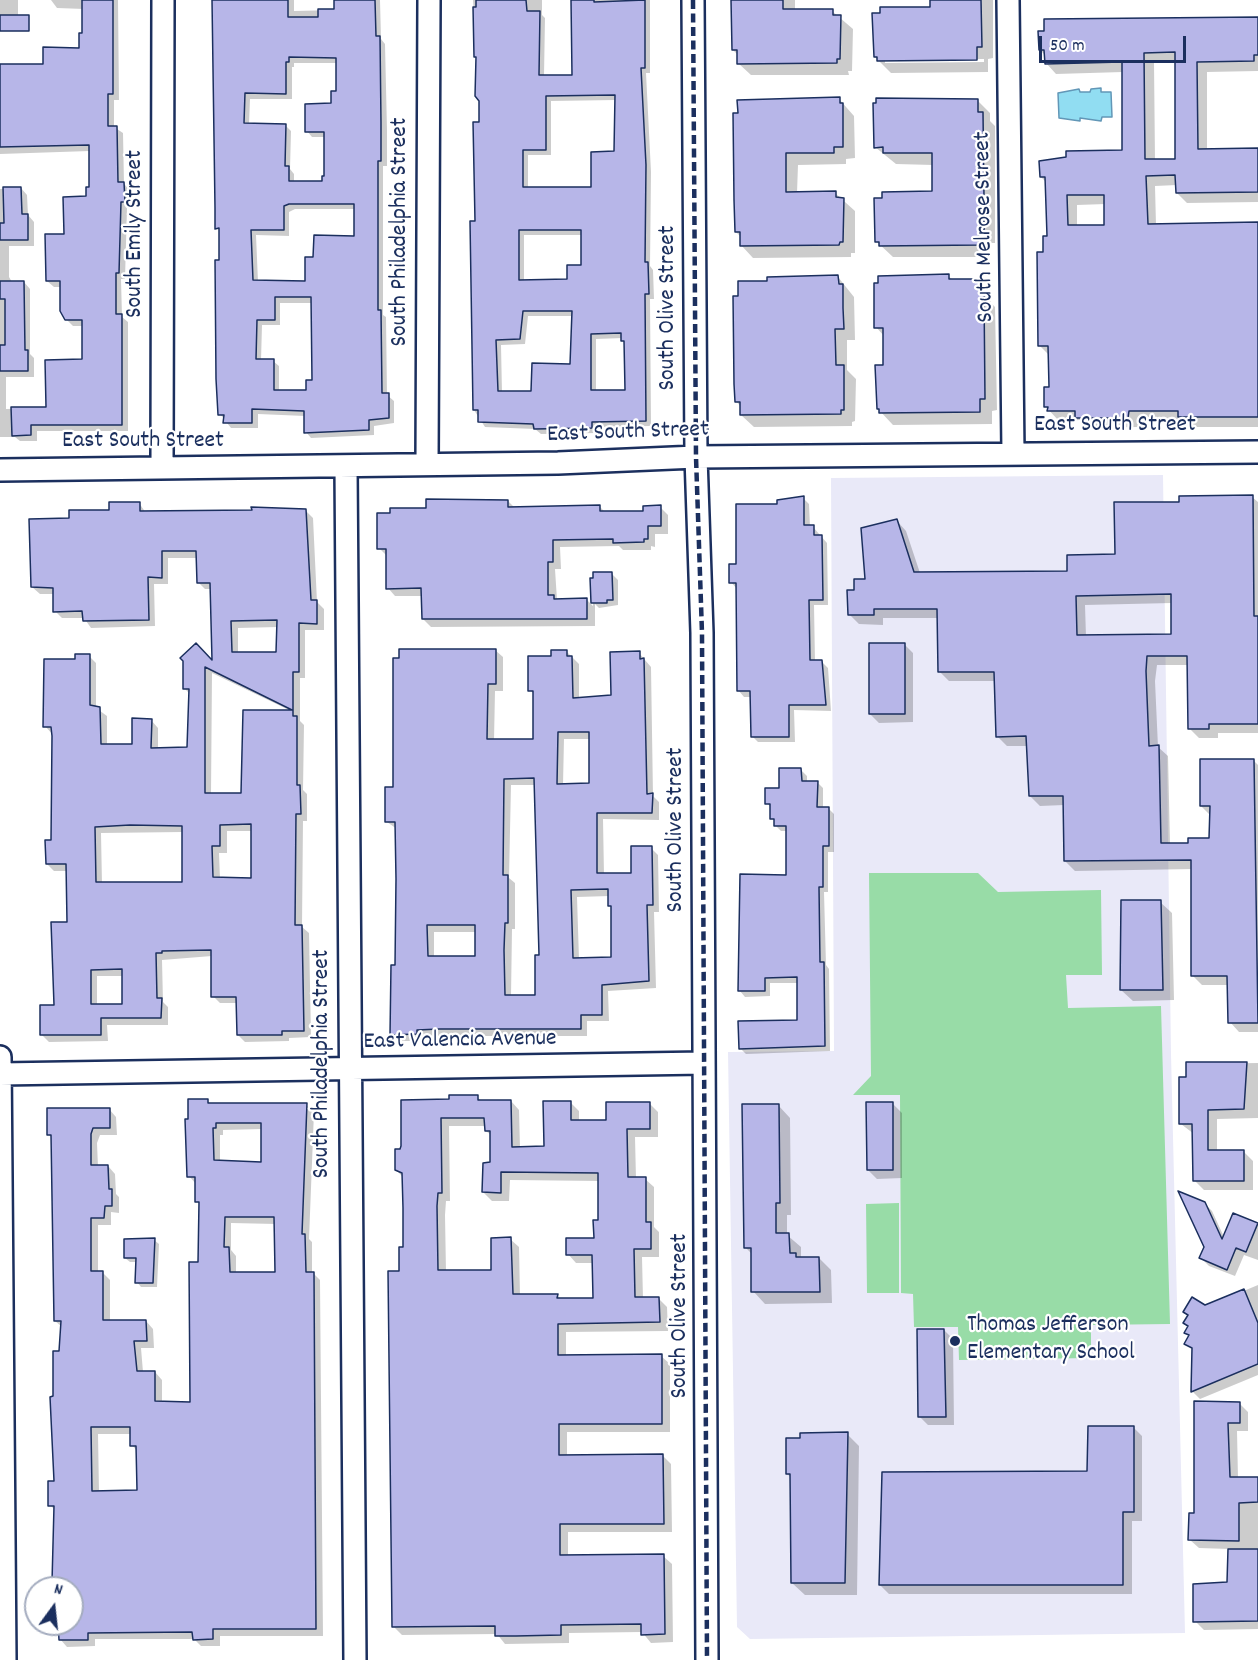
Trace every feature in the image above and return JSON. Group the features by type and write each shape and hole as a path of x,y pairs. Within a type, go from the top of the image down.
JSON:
{"street":[{"name":"South Emily Street","path":"162,468 163,0"},
{"name":"South Philadelphia Street","path":"427,464 429,0"},
{"name":"South Olive Street","path":"693,0 696,457 702,633 707,1660"},
{"name":"South Melrose Street","path":"1008,0 1013,453"},
{"name":"East South Street","path":"0,470 346,467 558,463 696,457 1258,452"},
{"name":"South Philadelphia Street","path":"346,467 355,1660"},
{"path":"0,1057 5,1660"},
{"name":"East Valencia Avenue","path":"0,1074 705,1063"}],"shaded area":[{"name":"Thomas Jefferson Elementary School","path":"1163,475 1171,1054 1185,1633 750,1639 737,1627 728,1052 834,1051 831,478"}],"green space":[{"path":"869,873 978,873 998,892 1101,890 1102,975 1066,975 1068,1008 1161,1006 1170,1324 1091,1325 1091,1358 959,1360 958,1327 914,1327 913,1294 901,1293 900,1095 853,1095 871,1076"},
{"path":"899,1203 899,1293 867,1293 866,1204"}],"water":[{"path":"1101,88 1101,92 1111,92 1112,117 1102,117 1101,121 1059,118 1058,93 1079,89 1080,92 1090,92 1091,89"}],"building":[{"path":"82,0 113,0 113,94 108,94 108,126 117,126 118,182 124,182 125,202 121,202 119,273 116,273 116,314 122,314 122,425 31,425 31,435 12,436 11,407 46,407 45,360 82,359 82,320 65,320 60,311 60,281 46,281 45,234 64,234 63,197 86,196 86,187 89,187 89,145 0,147 0,64 43,64 43,47 79,48 79,33 82,33"},
{"path":"212,0 288,0 288,17 318,17 318,9 334,9 334,0 375,0 376,36 380,36 381,123 381,161 378,161 378,310 381,310 382,393 389,393 389,418 369,420 369,430 304,433 304,411 252,409 252,423 223,423 224,415 218,415 215,260 219,260 219,228 215,229","holes":["289,57 336,58 336,91 331,91 331,103 305,104 305,132 324,132 322,181 289,181 289,166 285,166 286,124 244,123 245,93 286,94 286,62 289,62","289,204 354,204 354,236 314,235 313,257 305,257 305,281 253,280 251,230 284,230 284,206","275,297 311,297 312,380 306,380 306,390 274,390 274,359 256,359 257,320 275,320"]},
{"path":"476,0 526,0 527,11 540,11 539,75 572,75 571,0 594,0 594,2 645,0 645,68 641,68 646,165 645,262 648,262 649,294 645,294 646,421 592,422 592,428 534,429 533,424 478,422 478,410 473,410 470,221 475,221 473,122 479,122 479,101 475,96 476,57 474,57 473,7 476,7","holes":["615,95 614,151 591,152 591,187 523,187 523,150 546,150 546,96","519,230 581,230 581,265 567,265 567,279 519,280","523,311 572,311 570,364 532,363 531,391 498,391 496,340 520,339","621,333 621,341 624,341 625,390 591,390 591,334"]},
{"path":"731,0 783,0 783,9 833,9 833,15 841,15 840,59 837,59 837,63 737,64 737,50 732,50"},
{"path":"930,0 981,0 982,47 977,47 977,60 877,61 877,57 874,57 872,13 880,13 880,7 930,7"},
{"path":"0,15 29,15 29,31 0,31"},
{"path":"1258,17 1258,55 1254,55 1254,61 1197,62 1198,149 1258,148 1258,192 1176,193 1175,175 1146,176 1148,224 1258,222 1258,417 1178,417 1178,411 1129,411 1128,418 1075,418 1075,411 1047,411 1048,407 1044,407 1044,387 1049,387 1048,346 1038,346 1037,252 1043,252 1043,236 1047,236 1045,177 1040,177 1039,161 1066,157 1066,151 1122,150 1122,62 1045,64 1044,50 1039,50 1038,31 1044,31 1044,19","holes":["1175,52 1175,159 1145,159 1144,53","1067,195 1104,195 1104,225 1068,225"]},
{"path":"840,97 840,103 843,103 843,147 834,147 834,153 786,153 786,192 836,191 836,197 844,198 843,242 839,245 740,246 740,232 735,232 734,200 733,113 738,113 737,100"},
{"path":"876,98 978,99 978,112 983,112 984,197 984,232 979,232 979,245 879,246 879,242 875,242 874,198 882,198 882,192 932,191 932,153 883,153 883,147 874,148 873,103 876,103"},
{"path":"3,187 21,187 22,214 28,214 28,240 0,240 0,223 4,223"},
{"path":"949,274 949,279 979,279 979,294 984,293 985,399 980,399 980,412 879,413 875,365 883,365 883,328 874,328 874,283 878,283 878,276"},
{"path":"838,275 839,284 843,284 844,329 835,329 836,365 844,365 844,410 841,410 841,414 740,415 740,402 735,402 734,384 733,296 738,296 738,281 767,281 767,277"},
{"path":"0,281 24,281 25,350 28,350 28,371 0,371 0,345 5,345 5,299 0,299"},
{"path":"1253,495 1254,616 1258,616 1258,724 1209,724 1209,729 1188,729 1187,656 1147,656 1146,671 1149,746 1159,745 1161,843 1188,843 1188,838 1209,838 1210,806 1200,806 1200,759 1254,759 1258,1023 1228,1023 1227,976 1191,976 1191,860 1064,861 1063,796 1029,796 1026,736 996,737 994,672 938,672 937,609 874,609 874,615 848,615 847,590 854,590 854,579 865,579 861,528 897,519 914,572 1067,571 1067,555 1115,554 1114,502 1179,502 1179,496","holes":["1171,594 1171,634 1077,635 1076,596"]},
{"path":"804,496 804,525 814,525 814,535 822,535 823,600 809,600 810,660 822,660 826,705 789,705 789,737 751,737 750,691 737,691 736,583 729,583 729,564 736,564 736,504 777,504 777,500"},
{"path":"426,499 508,500 508,507 600,505 600,511 643,511 643,506 661,505 661,526 648,526 648,539 644,539 644,542 613,543 613,539 553,540 553,562 548,562 548,595 554,595 554,599 587,598 587,619 422,619 421,588 386,589 386,549 377,549 377,513 390,513 390,508 426,508"},
{"path":"109,502 140,502 140,511 252,510 251,507 306,509 311,600 317,600 317,624 299,623 299,672 293,672 293,716 297,716 297,785 300,785 301,814 296,814 295,925 302,925 304,1031 282,1031 282,1035 237,1035 236,997 211,997 211,950 156,953 157,998 162,998 161,1018 101,1018 101,1035 40,1035 40,1005 54,1005 51,922 67,922 66,864 46,864 45,840 51,840 52,736 51,727 43,727 44,659 75,659 75,654 90,654 90,705 100,707 101,744 132,744 132,718 152,719 151,748 187,747 189,689 183,689 183,661 180,658 196,643 212,660 210,583 197,583 196,551 162,551 162,578 148,577 149,620 83,621 82,611 53,612 53,588 31,587 29,519 69,518 69,510 109,510","holes":["277,620 276,652 232,652 231,621","205,667 292,710 243,710 241,793 205,793","251,824 251,878 213,877 212,846 220,846 220,825","182,826 182,882 96,882 95,827","122,969 122,1004 91,1004 91,970"]},
{"path":"593,572 612,572 613,600 607,600 607,603 591,603 590,578 593,578"},
{"path":"869,643 905,643 905,714 869,714"},
{"path":"399,649 496,649 496,684 488,684 487,739 533,739 533,691 528,691 528,656 551,656 551,650 567,650 567,656 572,656 573,698 611,695 610,652 640,651 640,659 644,658 647,794 653,793 652,813 597,813 597,873 631,873 631,846 652,846 653,905 647,905 649,981 602,985 602,1015 581,1015 581,1029 439,1029 417,1030 417,1034 390,1035 391,965 395,965 395,822 385,822 385,787 393,787 393,658 399,658","holes":["558,732 589,732 589,783 557,784","534,778 539,955 535,955 535,995 505,995 504,950 505,923 508,923 508,875 503,875 504,779","608,889 608,906 611,906 611,957 573,958 571,890","427,925 475,925 475,956 428,956"]},
{"path":"779,768 801,768 802,781 818,781 817,807 829,807 829,846 823,846 823,887 819,887 820,962 824,962 825,1046 739,1049 738,1021 797,1020 797,977 765,978 765,991 738,991 740,874 786,875 786,826 774,826 774,819 770,819 770,804 765,804 765,788 779,788"},
{"path":"1121,900 1161,900 1163,990 1120,990"},
{"path":"1186,1062 1247,1062 1244,1109 1208,1110 1208,1150 1244,1150 1244,1181 1193,1181 1192,1124 1179,1124 1179,1077 1186,1077"},
{"path":"449,1095 478,1095 478,1100 511,1100 512,1147 544,1146 543,1101 571,1101 571,1120 606,1120 606,1102 650,1102 650,1129 627,1129 628,1177 646,1177 646,1222 651,1222 651,1249 634,1249 635,1297 659,1297 660,1322 558,1324 558,1355 662,1354 662,1424 559,1424 559,1455 663,1454 664,1524 560,1524 560,1555 664,1554 665,1634 641,1635 641,1624 561,1625 561,1635 516,1636 495,1636 495,1626 392,1627 388,1271 399,1271 399,1247 403,1247 402,1173 395,1170 395,1149 400,1149 401,1146 401,1100 449,1099","holes":["441,1118 484,1118 485,1131 490,1131 490,1162 483,1163 482,1192 501,1193 501,1172 598,1173 598,1220 593,1220 594,1238 566,1238 566,1255 592,1255 593,1298 557,1298 558,1294 513,1294 511,1237 491,1238 491,1270 438,1270 437,1206 438,1193 442,1193"]},
{"path":"188,1099 208,1099 208,1103 307,1103 302,1234 305,1234 306,1272 314,1272 316,1629 213,1629 213,1639 193,1640 192,1632 88,1633 88,1640 59,1640 59,1636 84,1636 84,1576 52,1576 54,1506 48,1506 48,1481 54,1481 50,1397 53,1396 53,1351 59,1351 61,1321 54,1321 51,1135 47,1135 47,1108 110,1108 110,1128 93,1128 91,1134 91,1165 108,1165 112,1206 105,1206 104,1218 91,1218 91,1271 103,1271 103,1320 146,1320 147,1341 134,1341 137,1371 155,1371 155,1401 190,1402 189,1262 198,1262 199,1202 195,1202 195,1177 187,1177 185,1119 188,1119","holes":["216,1123 261,1123 261,1162 214,1160 213,1128 216,1128","225,1217 274,1217 275,1272 230,1272 229,1247 224,1247","91,1427 130,1427 130,1446 136,1446 137,1490 92,1491"]},
{"path":"866,1102 893,1102 893,1170 867,1170"},
{"path":"742,1104 779,1104 780,1203 776,1203 776,1233 789,1233 790,1253 796,1253 796,1257 819,1257 820,1292 751,1292 751,1248 744,1248"},
{"path":"1178,1191 1205,1202 1222,1239 1233,1213 1258,1223 1246,1252 1236,1248 1227,1270 1199,1258 1204,1247"},
{"path":"155,1238 153,1283 135,1283 136,1258 124,1258 124,1239"},
{"path":"1244,1289 1258,1323 1258,1364 1191,1392 1192,1348 1184,1344 1189,1335 1184,1333 1188,1326 1183,1323 1188,1315 1183,1312 1192,1297 1205,1305"},
{"path":"917,1329 944,1329 946,1417 918,1417"},
{"path":"1194,1401 1240,1402 1240,1423 1228,1423 1230,1477 1258,1477 1258,1502 1239,1503 1239,1541 1188,1540 1189,1513 1194,1513"},
{"path":"1088,1426 1134,1426 1134,1512 1123,1512 1123,1585 879,1585 882,1472 1087,1471"},
{"path":"848,1432 845,1583 791,1583 790,1474 786,1474 786,1438 800,1438 800,1433"},
{"path":"1228,1549 1258,1549 1258,1621 1193,1622 1193,1584 1227,1582"}],"railway":[{"path":"693,0 696,457 702,633 707,1660"}],"place":[{"name":"Thomas Jefferson Elementary School","path":"955,1341"}]}
